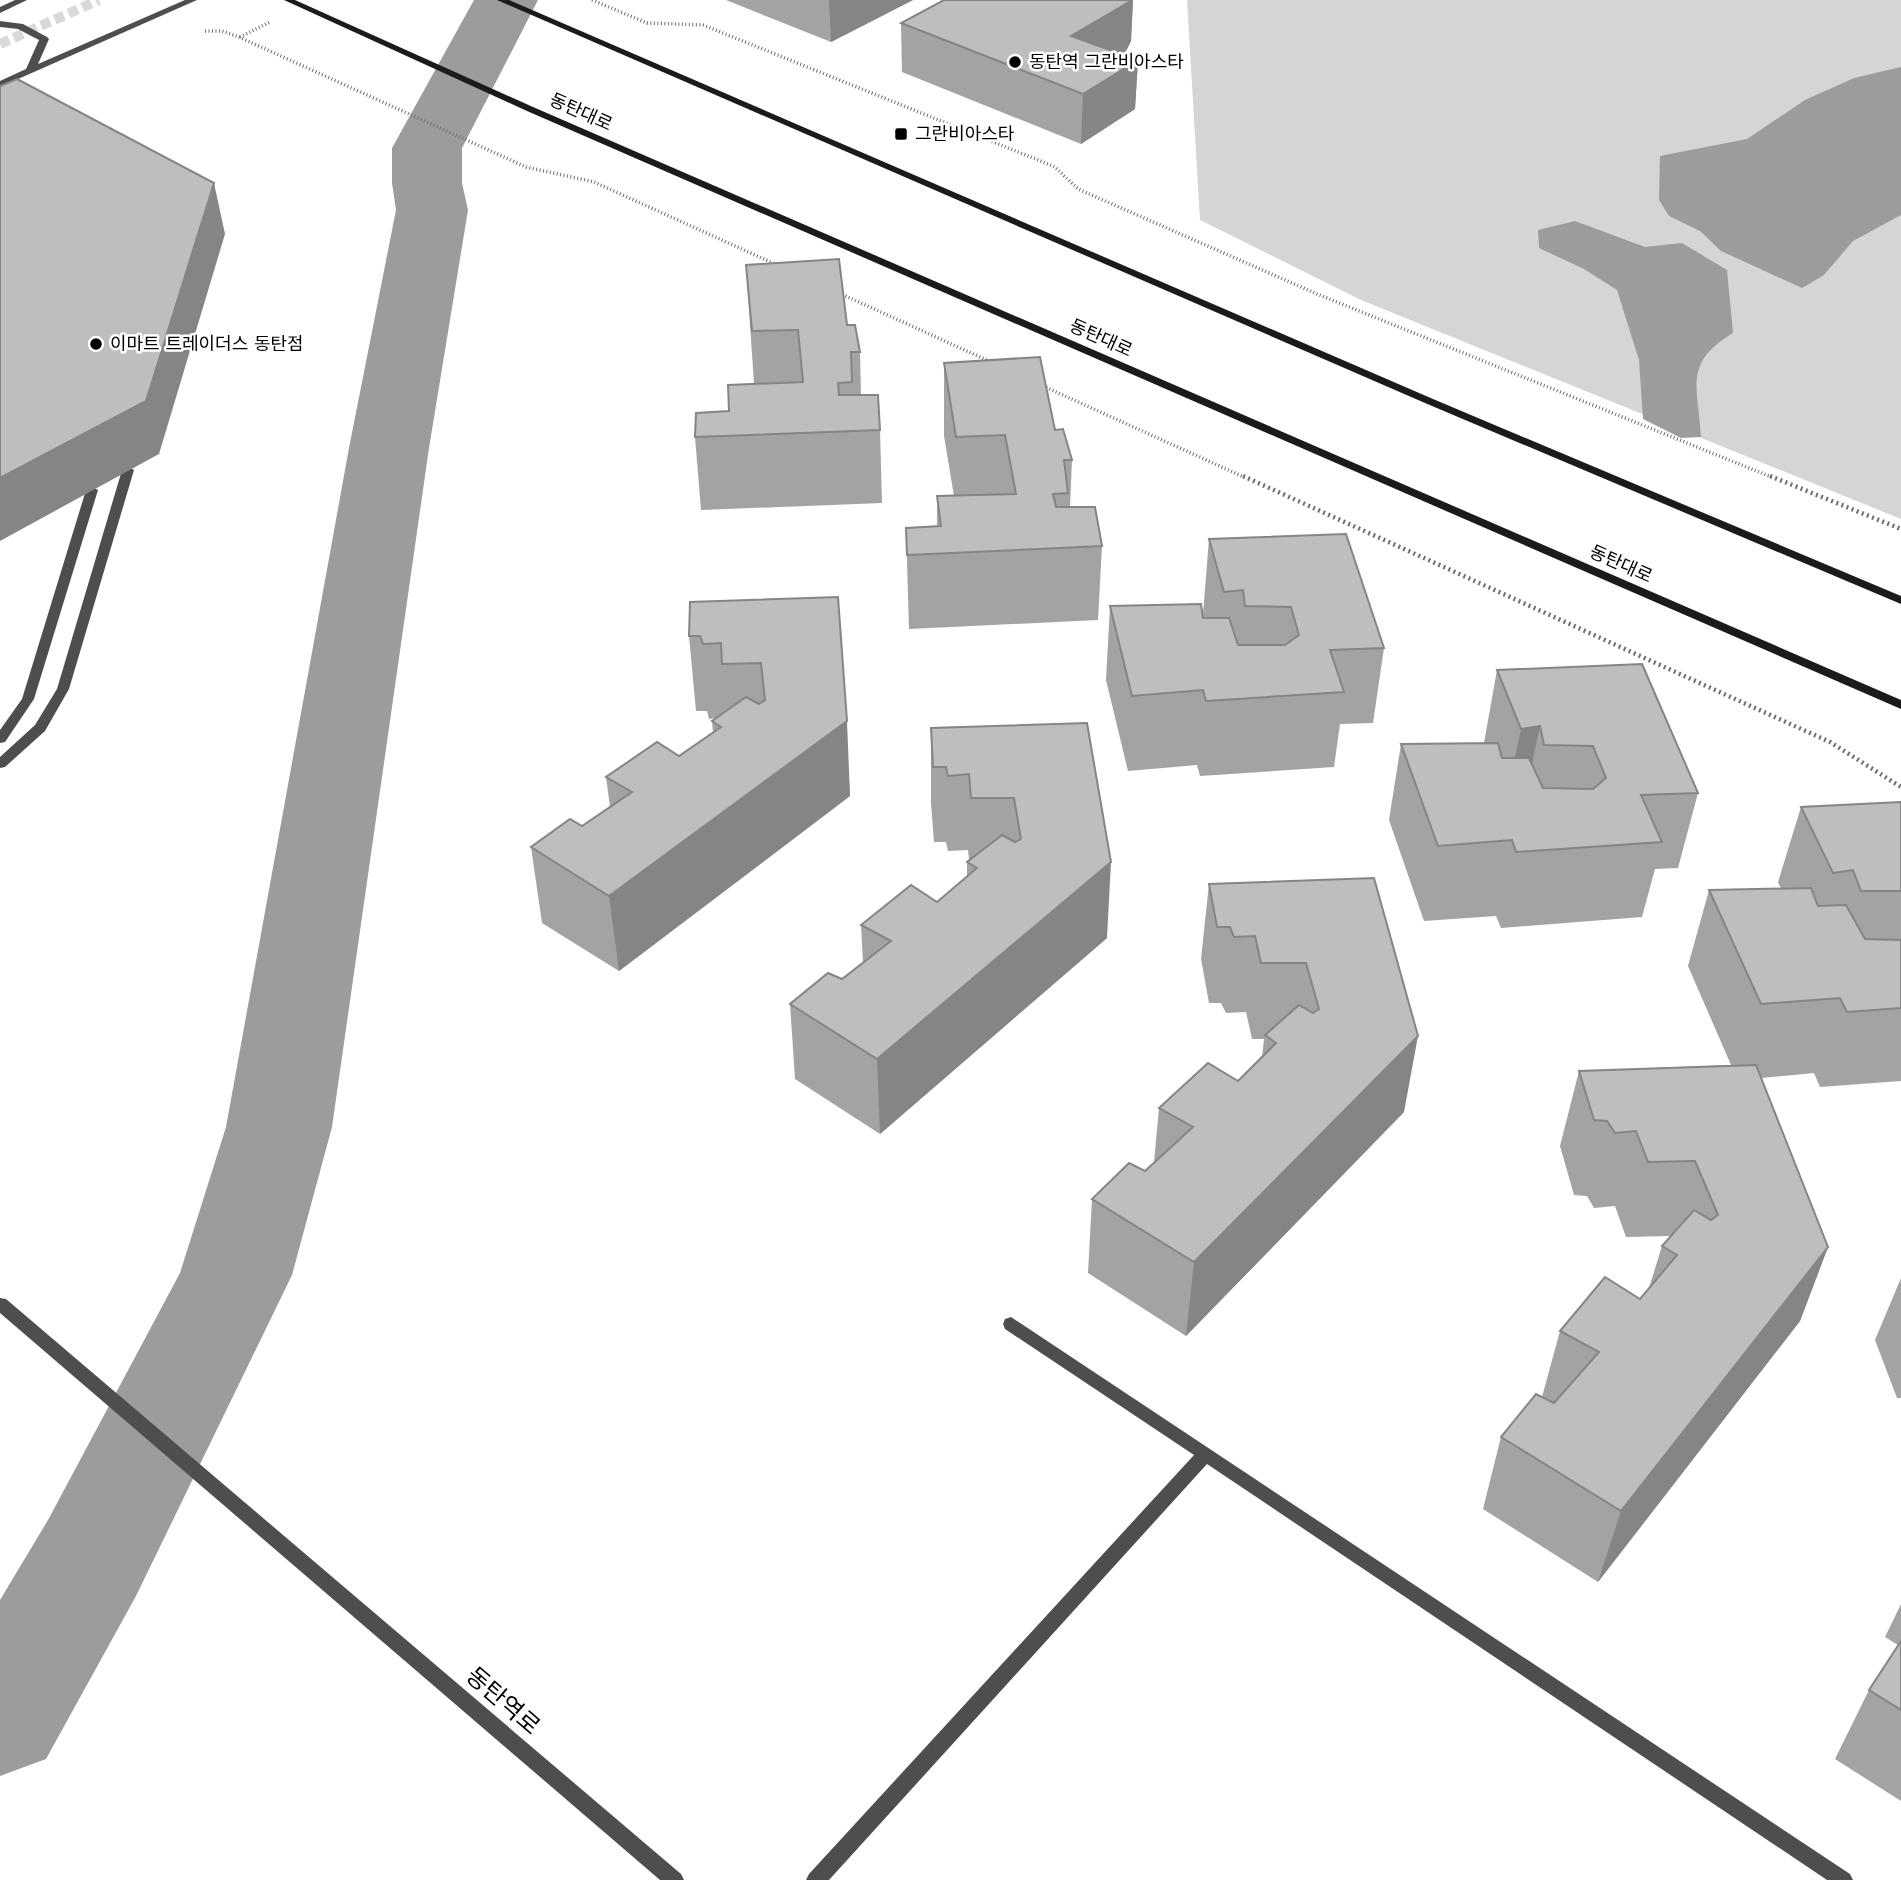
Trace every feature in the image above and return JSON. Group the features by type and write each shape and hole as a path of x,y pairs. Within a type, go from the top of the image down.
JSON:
{"main road":[{"name":"동탄대로","path":"288,0 530,109 1901,705"},
{"path":"500,0 1429,401 1901,600"}],"street":[{"path":"0,9 23,0"},
{"path":"0,84 193,0"},
{"path":"0,24 20,26 44,39 30,71"},
{"path":"0,764 40,728 63,689 128,470"},
{"path":"0,739 28,699 93,490"},
{"name":"동탄역로","path":"0,1304 674,1880"},
{"path":"1011,1324 1843,1880"},
{"path":"816,1880 1204,1455"}],"path":[{"path":"592,0 647,23 704,25 1055,167 1078,189 1317,294 1901,529"},
{"path":"202,31 222,31 239,37 526,167 594,182 785,269"},
{"path":"836,292 1002,367"},
{"path":"1040,384 1830,742 1901,787"}],"shaded area":[{"path":"1187,0 1901,0 1901,519 1361,300 1200,220"},
{"path":"1901,67 1901,215 1853,241 1824,275 1802,288 1721,251 1700,231 1669,216 1659,200 1660,156 1747,139 1805,100 1854,78"},
{"path":"1575,221 1645,247 1682,243 1727,270 1733,333 1706,355 1700,366 1697,390 1701,437 1681,438 1643,419 1639,360 1617,290 1584,269 1539,248 1538,230"},
{"path":"88,1499 134,1540 0,1776 0,1648"}],"building":[{"path":"944,0 1130,0 1071,36 1138,60 1083,94 901,23"},
{"name":"이마트 트레이더스 동탄점","path":"17,79 214,183 146,401 0,478 0,86"},
{"path":"839,259 847,325 855,325 860,352 851,352 852,382 838,383 839,395 878,395 880,430 695,437 696,413 729,411 728,385 803,382 798,330 752,331 746,265"},
{"path":"1040,357 1055,430 1063,429 1072,460 1064,460 1068,493 1053,494 1056,507 1095,507 1102,546 907,555 906,528 941,526 937,496 1016,494 1005,435 956,437 944,363"},
{"path":"1346,534 1384,648 1330,650 1344,692 1206,701 1203,690 1132,696 1110,606 1201,604 1203,618 1229,618 1238,645 1285,645 1299,635 1291,607 1245,606 1243,590 1224,592 1209,539"},
{"path":"838,597 847,721 609,896 531,847 570,819 582,826 632,792 606,777 657,742 679,756 721,727 712,721 746,697 759,704 765,700 761,663 722,664 721,643 703,644 700,636 689,636 690,602"},
{"path":"1642,664 1698,793 1641,795 1662,842 1516,852 1512,840 1438,846 1401,744 1498,743 1502,758 1529,758 1543,788 1593,789 1606,778 1593,746 1544,745 1540,726 1521,729 1497,670"},
{"path":"1087,723 1111,862 877,1059 790,1004 828,973 842,979 891,941 861,925 911,885 937,902 977,868 967,862 1002,835 1015,842 1021,839 1014,798 971,798 969,774 948,776 946,767 933,767 931,728"},
{"path":"1901,802 1901,891 1861,891 1853,870 1833,873 1801,807"},
{"path":"1374,878 1418,1036 1194,1262 1092,1199 1129,1163 1145,1171 1193,1127 1159,1108 1208,1063 1238,1081 1276,1043 1265,1035 1299,1005 1313,1013 1319,1009 1306,963 1261,963 1255,936 1234,937 1230,927 1217,927 1209,884"},
{"path":"1811,888 1818,906 1846,905 1865,939 1901,940 1901,1008 1847,1012 1840,998 1761,1004 1709,890"},
{"path":"1756,1065 1828,1247 1621,1511 1501,1437 1536,1394 1554,1403 1599,1352 1560,1331 1605,1277 1640,1299 1677,1255 1662,1246 1694,1210 1711,1220 1718,1215 1695,1161 1648,1162 1636,1131 1615,1133 1607,1121 1594,1120 1579,1071"},
{"path":"1901,1641 1901,1710 1869,1690"}],"waterway":[{"path":"0,1717 92,1558 236,1275 279,1127 389,448 432,210 427,183 427,148 506,0"}],"tunnel":[{"path":"0,44 99,0"}],"place":[{"name":"동탄역 그란비아스타","path":"1015,62"},
{"name":"그란비아스타","path":"901,134"},
{"name":"이마트 트레이더스 동탄점","path":"96,344"}]}
